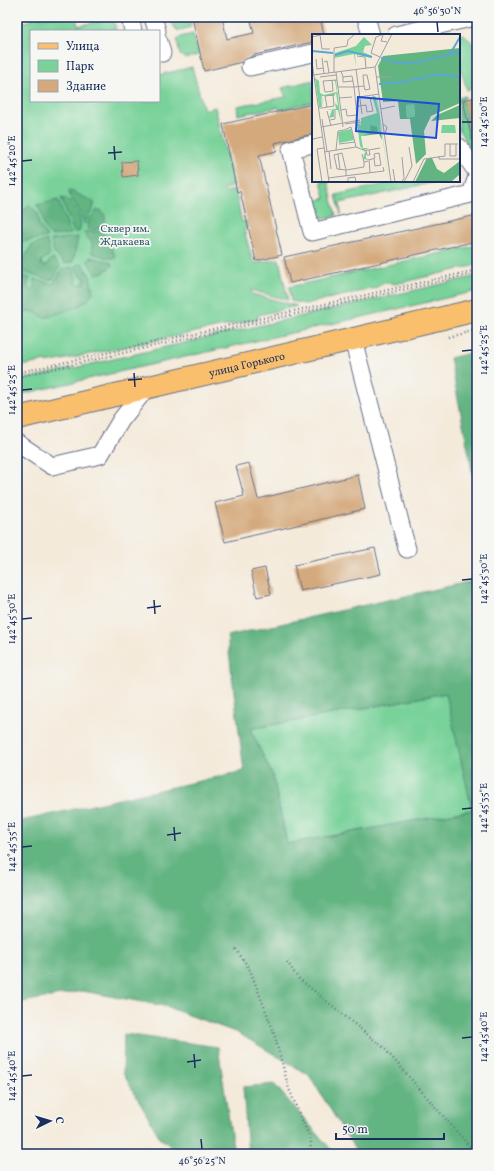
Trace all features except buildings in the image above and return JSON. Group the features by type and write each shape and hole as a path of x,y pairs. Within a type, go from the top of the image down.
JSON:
{"main road":[{"name":"улица Горького","path":"17,418 477,310"}],"street":[{"path":"130,17 133,30"},
{"path":"154,17 157,30"},
{"path":"366,17 371,34"},
{"path":"400,34 475,17"},
{"path":"250,67 312,53"},
{"path":"312,144 291,149 312,232 471,194 477,177"},
{"path":"460,148 477,172"},
{"path":"352,339 407,549"},
{"path":"17,443 52,466 100,455 120,420 147,388"}],"path":[{"path":"17,373 477,271"},
{"path":"17,377 477,271"},
{"path":"236,950 250,970 273,1030 288,1089 311,1141 310,1154"},
{"path":"288,962 298,978 384,1048 476,1154"}],"green space":[{"name":"Сквер им. Ждакаева","path":"32,17 76,17 78,26 113,18 116,30 30,30 30,102 160,102 160,75 192,67 204,110 215,107 234,186 224,189 225,192 235,190 242,222 246,221 247,228 244,229 252,259 256,263 279,259 288,300 251,290 252,294 297,306 258,315 258,319 47,363 46,361 17,367 17,24 32,20"},
{"path":"171,17 189,17 191,27 178,31 174,27"},
{"path":"193,34 199,55 185,58 180,55 177,41 180,37"},
{"path":"464,34 477,48 477,57 472,58 477,76 477,87 467,90 460,66 460,35"},
{"path":"312,80 312,102 279,110 278,107 238,115 237,106 286,97 282,88"},
{"path":"465,96 465,98 462,99 471,139 477,139 477,160 460,132 460,98"},
{"path":"321,182 328,182 336,216 324,218 318,215 314,201 325,198"},
{"path":"394,182 435,182 340,203 341,215 336,195"},
{"path":"69,190 94,202 94,207 84,224 83,219 69,193"},
{"path":"61,198 68,200 74,207 81,223 79,232 74,232"},
{"path":"58,200 71,234 51,236 47,232 43,223 41,212 36,205"},
{"path":"29,205 38,213 39,225 47,237 22,242 17,239 18,225 23,212"},
{"path":"97,210 101,210 105,216 105,224 96,229 87,229 89,220"},
{"path":"101,231 105,235 116,258 107,258 92,253 92,243 83,232"},
{"path":"78,237 73,262 65,264 54,253 51,240"},
{"path":"47,240 50,255 42,260 41,265 46,266 52,258 60,266 53,279 49,280 24,272 20,267 31,246"},
{"path":"477,245 477,265 395,284 385,283 376,288 305,304 291,301 289,287"},
{"path":"90,257 111,262 112,266 104,272 95,274 87,260"},
{"path":"82,263 90,276 93,292 88,300 77,307 45,318 32,311 17,313 17,271 21,275 30,278 27,287 31,290 35,288 34,279 53,284 62,269 72,267 76,276 75,283 80,285 84,283 85,278 79,275 75,266"},
{"path":"477,276 477,291 17,395 17,381"},
{"path":"477,351 477,495 450,358"},
{"path":"477,580 477,1154 358,1154 309,1075 238,1033 164,1006 83,991 17,1003 17,822 244,771 227,636","holes":["446,693 472,810 287,844 273,776 250,729"]},
{"path":"446,693 473,810 287,844 273,776 250,729"},
{"path":"124,1034 218,1047 234,1154 180,1154 160,1138 123,1073"},
{"path":"274,1084 335,1154 248,1154 243,1087"}]}
